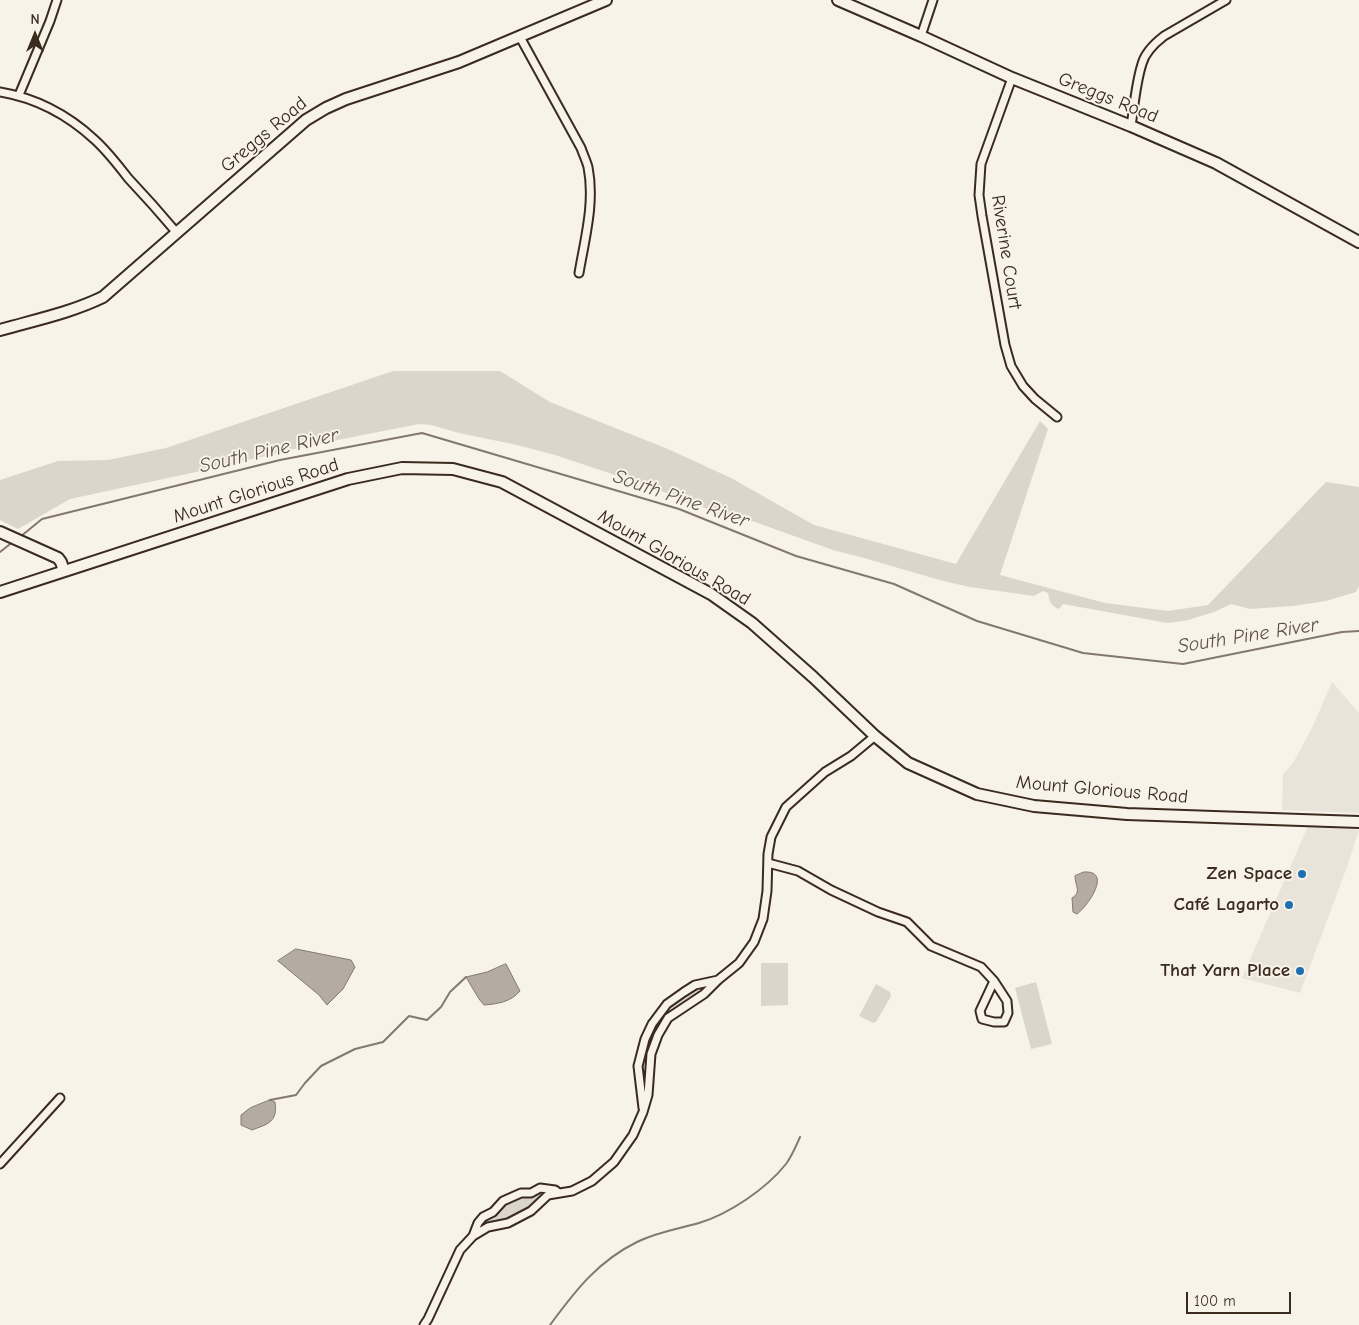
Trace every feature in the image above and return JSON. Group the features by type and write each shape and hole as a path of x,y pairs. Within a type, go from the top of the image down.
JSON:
{"main road":[{"name":"Greggs Road","path":"0,330 66,312 103,297 306,120 326,108 346,99 456,63 606,0"},
{"name":"Greggs Road","path":"838,0 1012,78 1216,163 1359,242"},
{"name":"Mount Glorious Road","path":"0,592 348,479 402,468 453,469 502,482 711,594 752,624 813,677 875,736 908,763 977,794 1034,806 1127,814 1359,822"},
{"path":"0,532 58,558 64,571"}],"street":[{"path":"19,95 57,0"},
{"path":"921,36 933,0"},
{"path":"1131,126 1142,62 1149,51 1164,36 1226,0"},
{"path":"520,37 581,148 588,165 591,192 579,273"},
{"name":"Riverine Court","path":"1012,78 981,164 979,196 1005,345 1011,366 1023,386 1035,400 1057,416"},
{"path":"0,92 19,95 40,103 78,126 96,141 177,233"},
{"path":"424,1325 460,1250 473,1236 488,1227 508,1223 531,1211 548,1195 572,1192 592,1181 614,1162 633,1135 643,1112 648,1095 651,1054 658,1035 668,1018 704,994 739,963 754,942 763,920 771,837 786,807 825,772 852,756 875,736"},
{"path":"768,863 798,871 831,890 878,912 907,922 931,946 981,967 994,981 1007,1001 1008,1014 1004,1022 982,1020 980,1011 994,981"},
{"path":"643,1112 638,1066 644,1039 652,1024 667,1004 695,985 718,980"},
{"path":"644,1039 655,1044"},
{"path":"0,1164 60,1098"},
{"path":"473,1236 478,1223 504,1201 521,1193 531,1193 540,1188 555,1190 560,1193"}],"shaded area":[{"path":"393,371 500,371 550,402 668,449 731,478 814,525 956,564 1040,421 1048,429 1000,575 1105,603 1168,611 1208,605 1326,482 1359,487 1359,586 1356,592 1326,601 1293,606 1250,609 1231,604 1214,612 1188,620 1168,623 1063,604 1059,609 1051,603 1048,593 1043,591 1034,596 970,587 943,581 833,550 755,522 726,516 648,486 555,455 431,425 419,424 307,446 70,499 18,529 0,520 0,480 58,461 108,460 166,448"},
{"path":"1332,682 1359,713 1359,813 1282,810 1283,774 1293,763 1312,728"},
{"path":"1308,826 1359,830 1300,993 1242,978"},
{"path":"1084,872 1092,873 1097,877 1096,889 1087,904 1077,914 1073,912 1072,898 1077,893 1075,876"},
{"path":"296,949 351,960 355,967 343,989 327,1005 319,995 278,961"},
{"path":"761,963 788,963 788,1005 761,1006"},
{"path":"506,964 520,991 508,1000 484,1005 466,977 487,972"},
{"path":"718,980 668,1018 651,1054 648,1095 642,1100 638,1071 645,1039 667,1004 684,992"},
{"path":"1036,982 1052,1044 1031,1049 1015,988"},
{"path":"876,984 890,992 891,996 876,1022 873,1023 859,1016"},
{"path":"270,1100 275,1102 276,1109 271,1121 252,1130 241,1125 241,1115 250,1108"},
{"path":"540,1188 555,1190 531,1211 473,1236 478,1223 504,1201"}],"waterway":[{"name":"South Pine River","path":"20,537 42,519 280,460 422,433 679,509 796,556 894,584 977,621 1083,653 1183,664 1342,632 1359,631"},
{"name":"South Pine River","path":"0,552 14,541"},
{"path":"270,1100 296,1095 321,1066 355,1049 383,1042 409,1016 427,1020 441,1007 450,992 466,977"},
{"path":"550,1325 588,1278 610,1258 637,1242 652,1236 711,1219 746,1200 758,1191 786,1164 800,1137"}],"place":[{"name":"Zen Space","path":"1302,874"},
{"name":"Café Lagarto","path":"1289,905"},
{"name":"That Yarn Place","path":"1300,971"}]}
